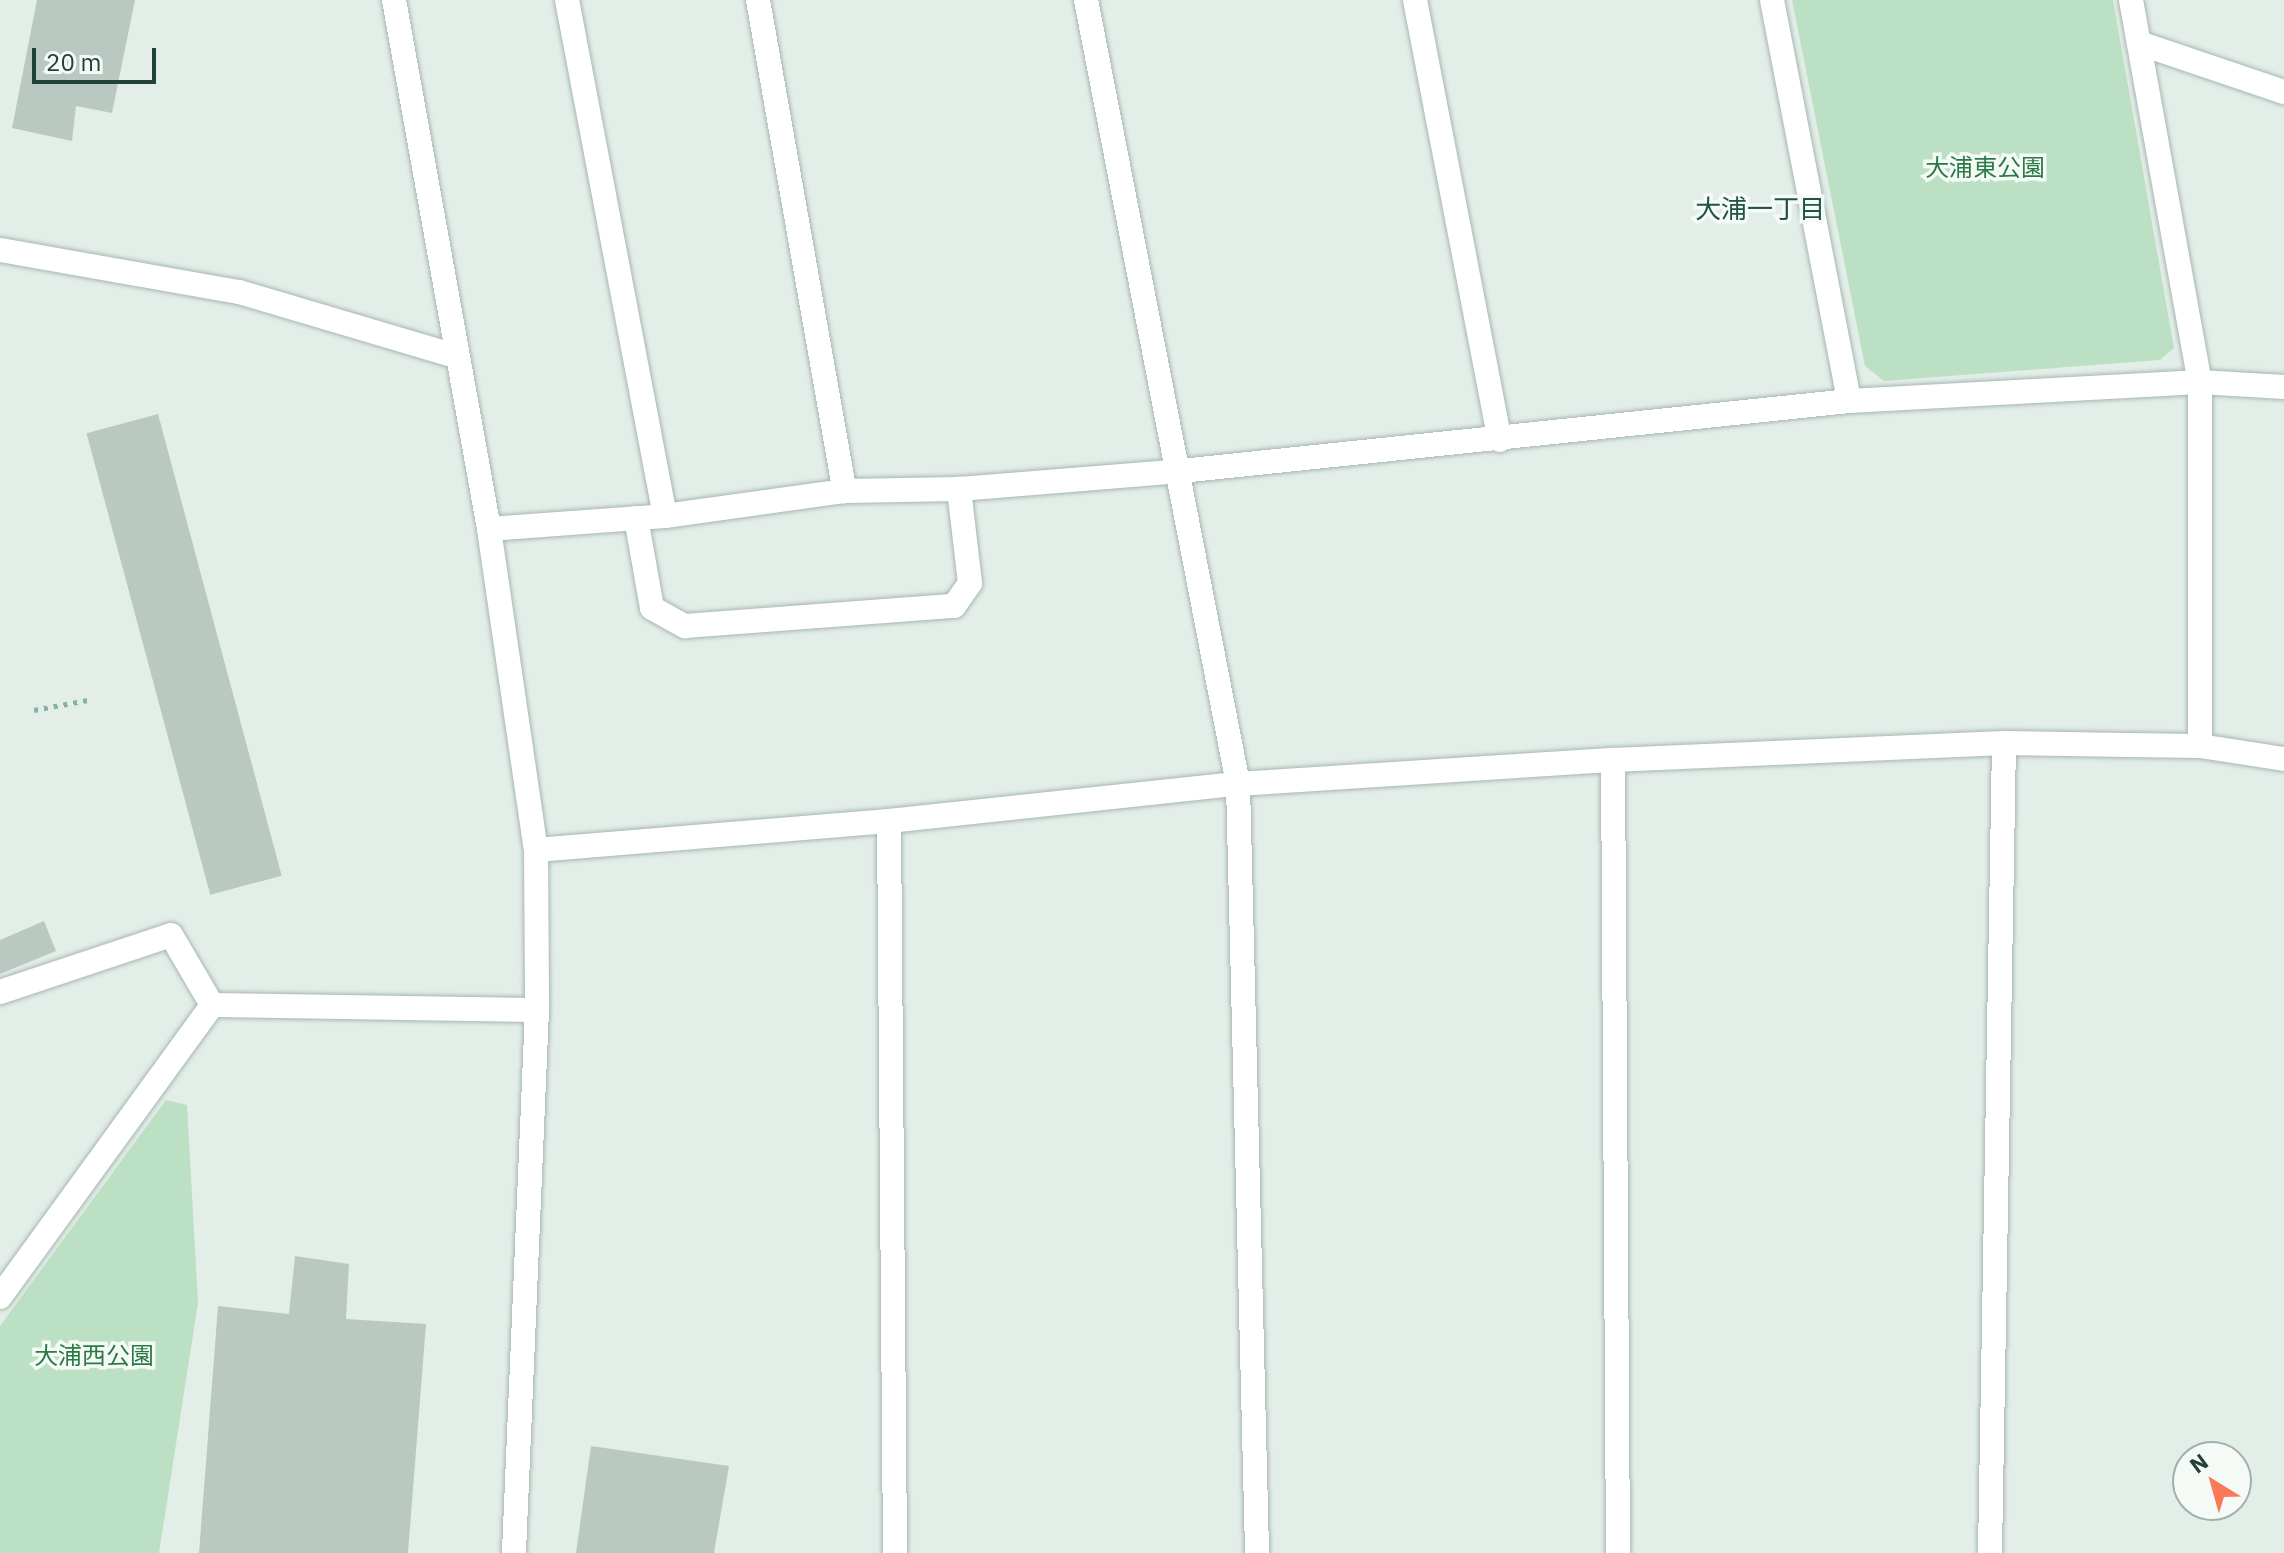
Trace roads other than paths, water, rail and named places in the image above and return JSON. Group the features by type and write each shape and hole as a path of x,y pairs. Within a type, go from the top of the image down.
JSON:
{"street":[{"path":"394,0 455,356 489,529 536,850 537,1010 514,1553"},
{"path":"567,0 665,516"},
{"path":"758,0 845,491"},
{"path":"1086,0 1181,471 1238,784 1257,1553"},
{"path":"1415,0 1500,440"},
{"path":"1772,0 1849,401"},
{"path":"2131,0 2200,382 2200,746"},
{"path":"2139,43 2284,92"},
{"path":"0,250 239,292 455,356"},
{"path":"489,529 665,516 845,491 959,489 1181,471 1500,440 1849,401 2200,382 2284,387"},
{"path":"636,518 652,608 685,626 954,606 970,583 959,489"},
{"path":"536,850 889,821 1238,784 1613,760 2004,743 2200,746 2284,759"},
{"path":"1990,1553 2004,743"},
{"path":"1613,760 1618,1553"},
{"path":"889,821 895,1553"},
{"path":"0,992 171,935 212,1005"},
{"path":"212,1005 537,1010"},
{"path":"0,1297 212,1005"}],"district":[{"name":"大浦一丁目","path":"1760,209"}],"park label":[{"name":"大浦東公園","path":"1985,168"},
{"name":"大浦西公園","path":"94,1356"}]}
